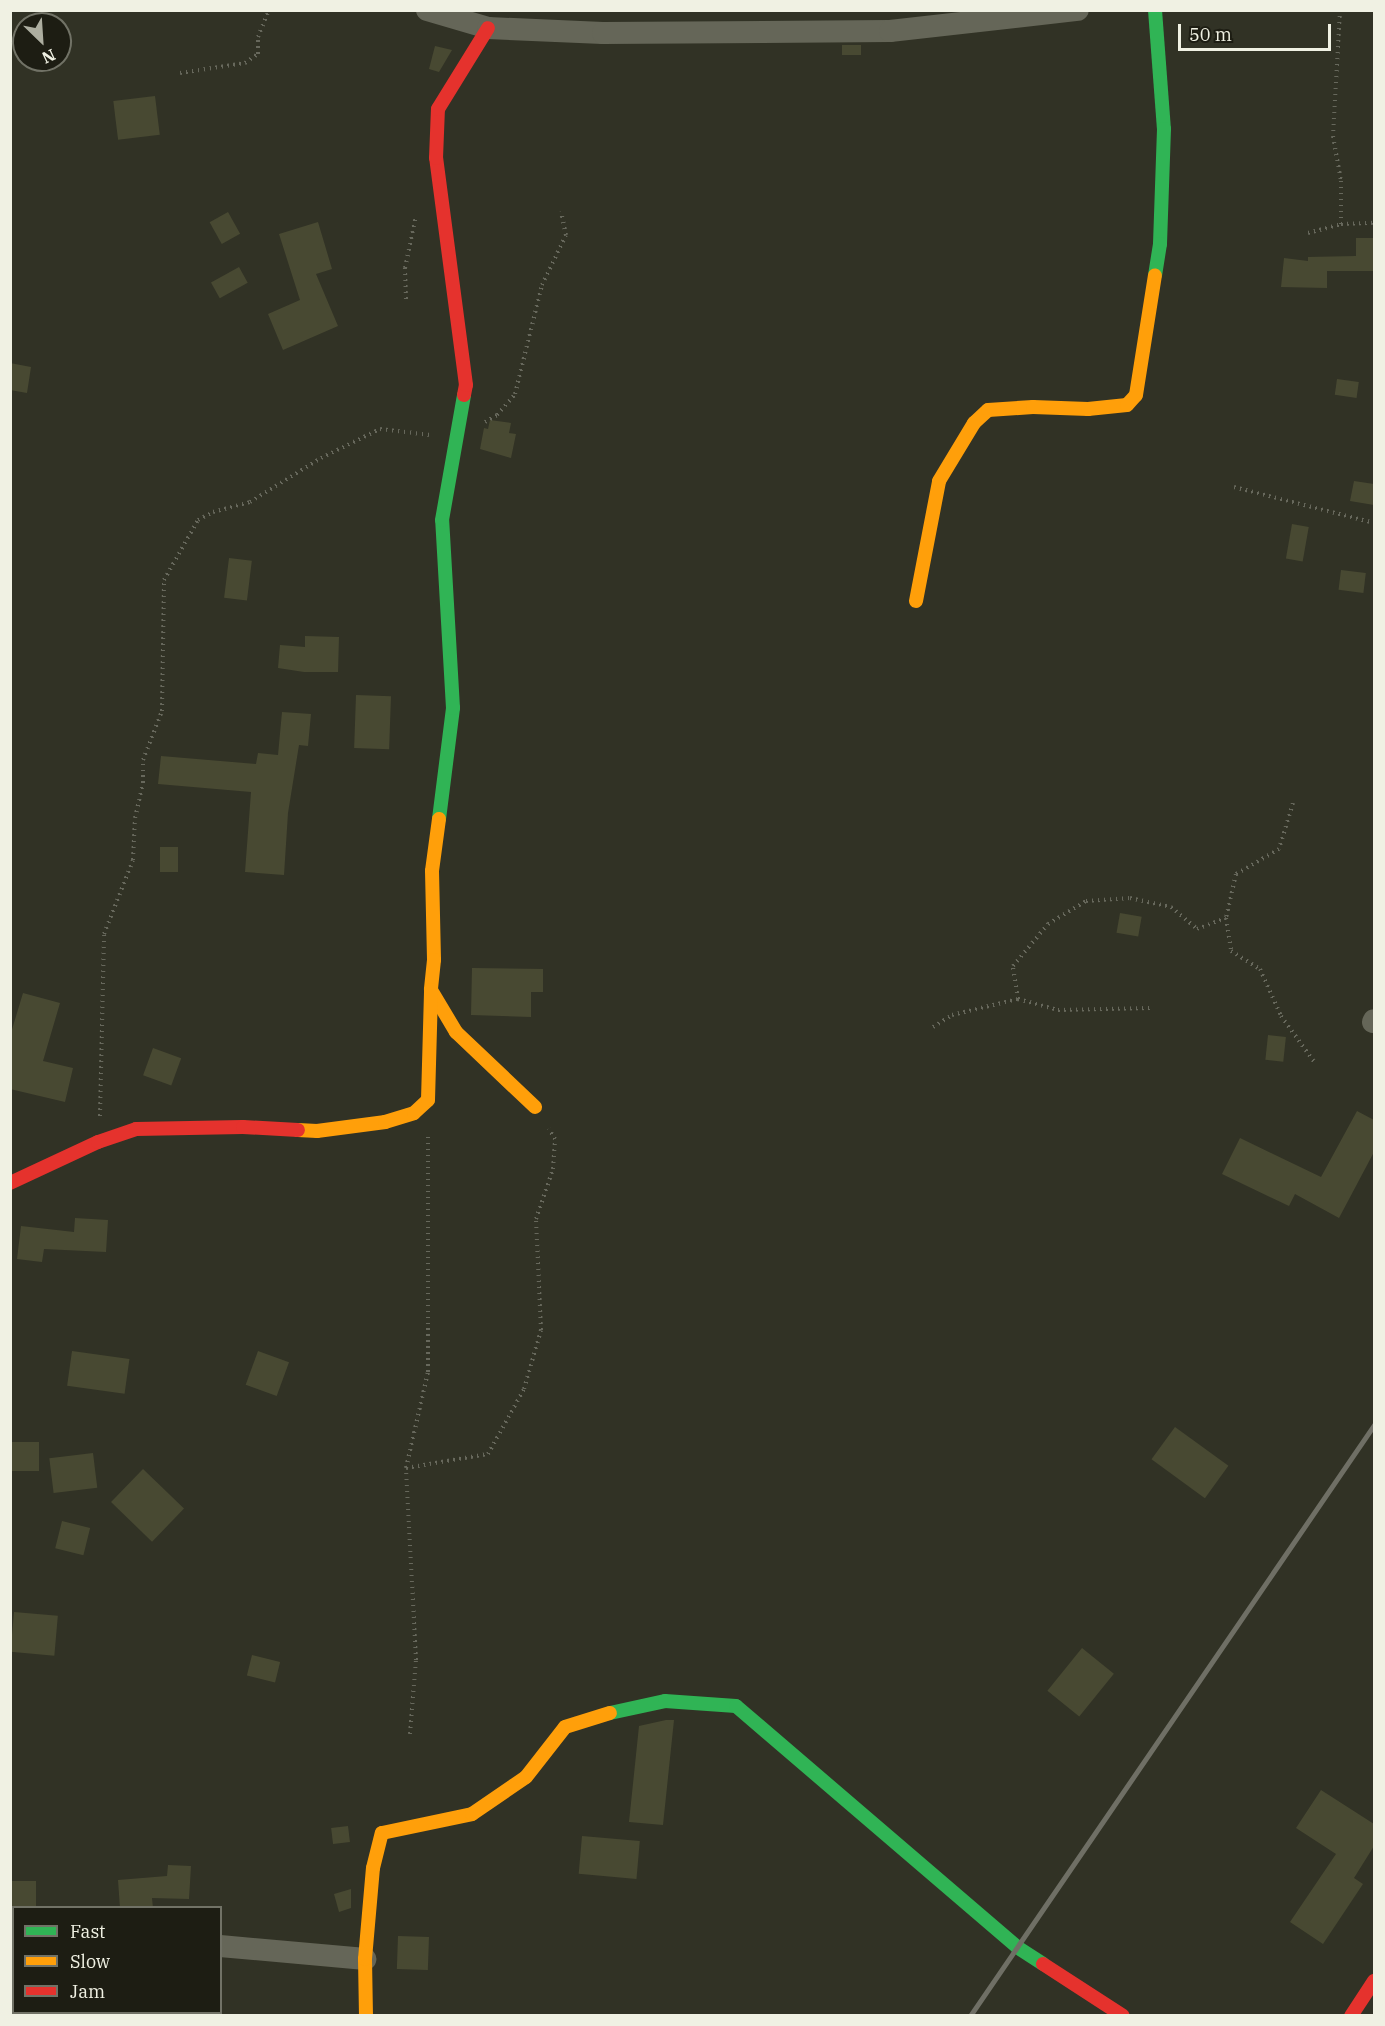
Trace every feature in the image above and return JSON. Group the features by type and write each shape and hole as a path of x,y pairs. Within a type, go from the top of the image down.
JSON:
{"street":[{"path":"427,10 488,28 603,33 890,31 1078,10"},
{"path":"916,601 939,481 974,423 988,410 1033,407 1088,409 1126,405 1136,395 1160,244 1164,129 1155,10"},
{"path":"10,1183 99,1142 136,1129 243,1127 317,1131 385,1122 414,1113 428,1100 430,990 434,960 432,871 453,708 442,520 466,385 436,158 438,109 488,28"},
{"path":"430,990 456,1032 535,1107"},
{"path":"366,2016 365,1959 373,1868 382,1833 472,1815 526,1777 566,1727 590,1717 665,1701 736,1706 1017,1947 1123,2016"},
{"path":"222,1946 365,1959"},
{"path":"1351,2016 1374,1981"}],"path":[{"path":"180,72 228,68 258,54 258,37 269,10"},
{"path":"1340,10 1333,136 1341,181 1341,224"},
{"path":"406,299 405,268 418,210"},
{"path":"99,1142 104,934 133,860 143,760 162,711 164,580 198,520 213,512 250,502 351,442 380,429 456,438 497,415 515,394 542,285 566,235 561,212"},
{"path":"1308,233 1341,224 1374,223"},
{"path":"1234,487 1374,523"},
{"path":"1293,803 1279,849 1236,874 1226,918 1231,951 1260,969 1281,1016 1315,1063"},
{"path":"1018,999 1013,966 1048,924 1086,901 1130,898 1171,907 1197,929 1226,918"},
{"path":"933,1027 952,1015 1018,999 1058,1010 1150,1008"},
{"path":"410,1734 416,1660 406,1468 428,1372 428,1100"},
{"path":"406,1468 488,1454 524,1389 541,1330 536,1219 553,1169 555,1139 535,1107"}],"building":[{"path":"842,45 861,45 861,55 842,55"},
{"path":"435,46 452,50 439,72 429,69"},
{"path":"155,96 160,135 118,140 113,101"},
{"path":"228,212 240,234 222,244 210,222"},
{"path":"318,222 332,269 316,274 338,326 283,350 268,314 300,300 279,234"},
{"path":"1356,238 1374,238 1374,271 1327,271 1327,288 1281,287 1284,258 1308,261 1308,257 1356,256"},
{"path":"239,267 248,283 220,298 211,283"},
{"path":"10,363 31,367 27,393 10,390"},
{"path":"1337,379 1359,382 1357,398 1335,395"},
{"path":"490,420 511,423 509,433 516,434 511,458 480,449 484,428 488,429"},
{"path":"1354,481 1374,484 1374,505 1350,501"},
{"path":"1292,524 1309,527 1303,561 1286,558"},
{"path":"229,558 252,561 247,601 224,598"},
{"path":"1341,570 1366,573 1363,593 1339,590"},
{"path":"305,636 339,637 338,672 304,672 278,668 280,645 305,647"},
{"path":"356,695 391,696 389,749 354,748"},
{"path":"282,712 311,714 308,746 299,745 288,813 284,875 245,872 251,792 158,784 161,756 256,764 258,753 278,755"},
{"path":"160,847 178,847 178,872 160,872"},
{"path":"1120,913 1142,917 1138,937 1117,933"},
{"path":"472,968 543,969 543,992 531,992 531,1017 471,1015"},
{"path":"23,993 60,1003 43,1061 73,1068 65,1102 10,1089 10,1036"},
{"path":"1268,1035 1286,1037 1283,1062 1265,1060"},
{"path":"153,1048 181,1058 171,1086 143,1075"},
{"path":"1357,1111 1374,1120 1374,1152 1339,1218 1295,1194 1289,1206 1222,1174 1240,1138 1321,1177"},
{"path":"75,1218 108,1220 106,1252 44,1249 42,1262 17,1259 21,1226 74,1232"},
{"path":"72,1351 129,1359 125,1394 67,1386"},
{"path":"258,1351 289,1362 277,1396 246,1385"},
{"path":"1175,1427 1228,1466 1205,1498 1151,1459"},
{"path":"10,1442 39,1442 39,1471 10,1471"},
{"path":"93,1453 97,1488 54,1493 49,1458"},
{"path":"143,1469 184,1509 152,1542 111,1502"},
{"path":"62,1521 90,1528 83,1555 55,1548"},
{"path":"14,1612 58,1616 54,1656 11,1652"},
{"path":"1082,1648 1114,1674 1079,1717 1047,1691"},
{"path":"252,1655 280,1662 275,1682 247,1675"},
{"path":"674,1720 663,1825 629,1822 639,1726"},
{"path":"1321,1790 1374,1824 1374,1846 1354,1878 1363,1884 1323,1944 1290,1922 1336,1854 1296,1828"},
{"path":"348,1826 350,1842 333,1844 331,1828"},
{"path":"582,1836 640,1841 636,1879 579,1874"},
{"path":"168,1865 191,1866 189,1899 152,1898 153,1906 120,1906 118,1880 167,1876"},
{"path":"10,1881 36,1881 36,1906 12,1906 10,1908"},
{"path":"351,1889 351,1908 339,1912 334,1894"},
{"path":"398,1936 429,1937 428,1970 397,1969"}],"railway":[{"path":"970,2016 1374,1425"}],"traffic: fast":[{"path":"1155,10 1164,129 1160,244 1155,275"},
{"path":"439,819 453,708 442,520 464,395"},
{"path":"610,1713 665,1701 736,1706 1017,1947 1043,1964"}],"traffic: slow":[{"path":"916,601 939,481 974,423 988,410 1033,407 1088,409 1127,405 1136,395 1155,275"},
{"path":"439,819 432,871 434,960 431,990 456,1032 535,1107"},
{"path":"298,1130 317,1131 385,1122 414,1113 428,1100 431,990"},
{"path":"366,2016 365,1959 373,1868 382,1833 472,1814 526,1777 565,1727 610,1713"}],"traffic: jam":[{"path":"464,395 466,385 436,158 438,109 488,28"},
{"path":"10,1183 98,1142 136,1129 243,1127 298,1130"},
{"path":"1043,1964 1123,2016"},
{"path":"1351,2016 1374,1981"}]}
